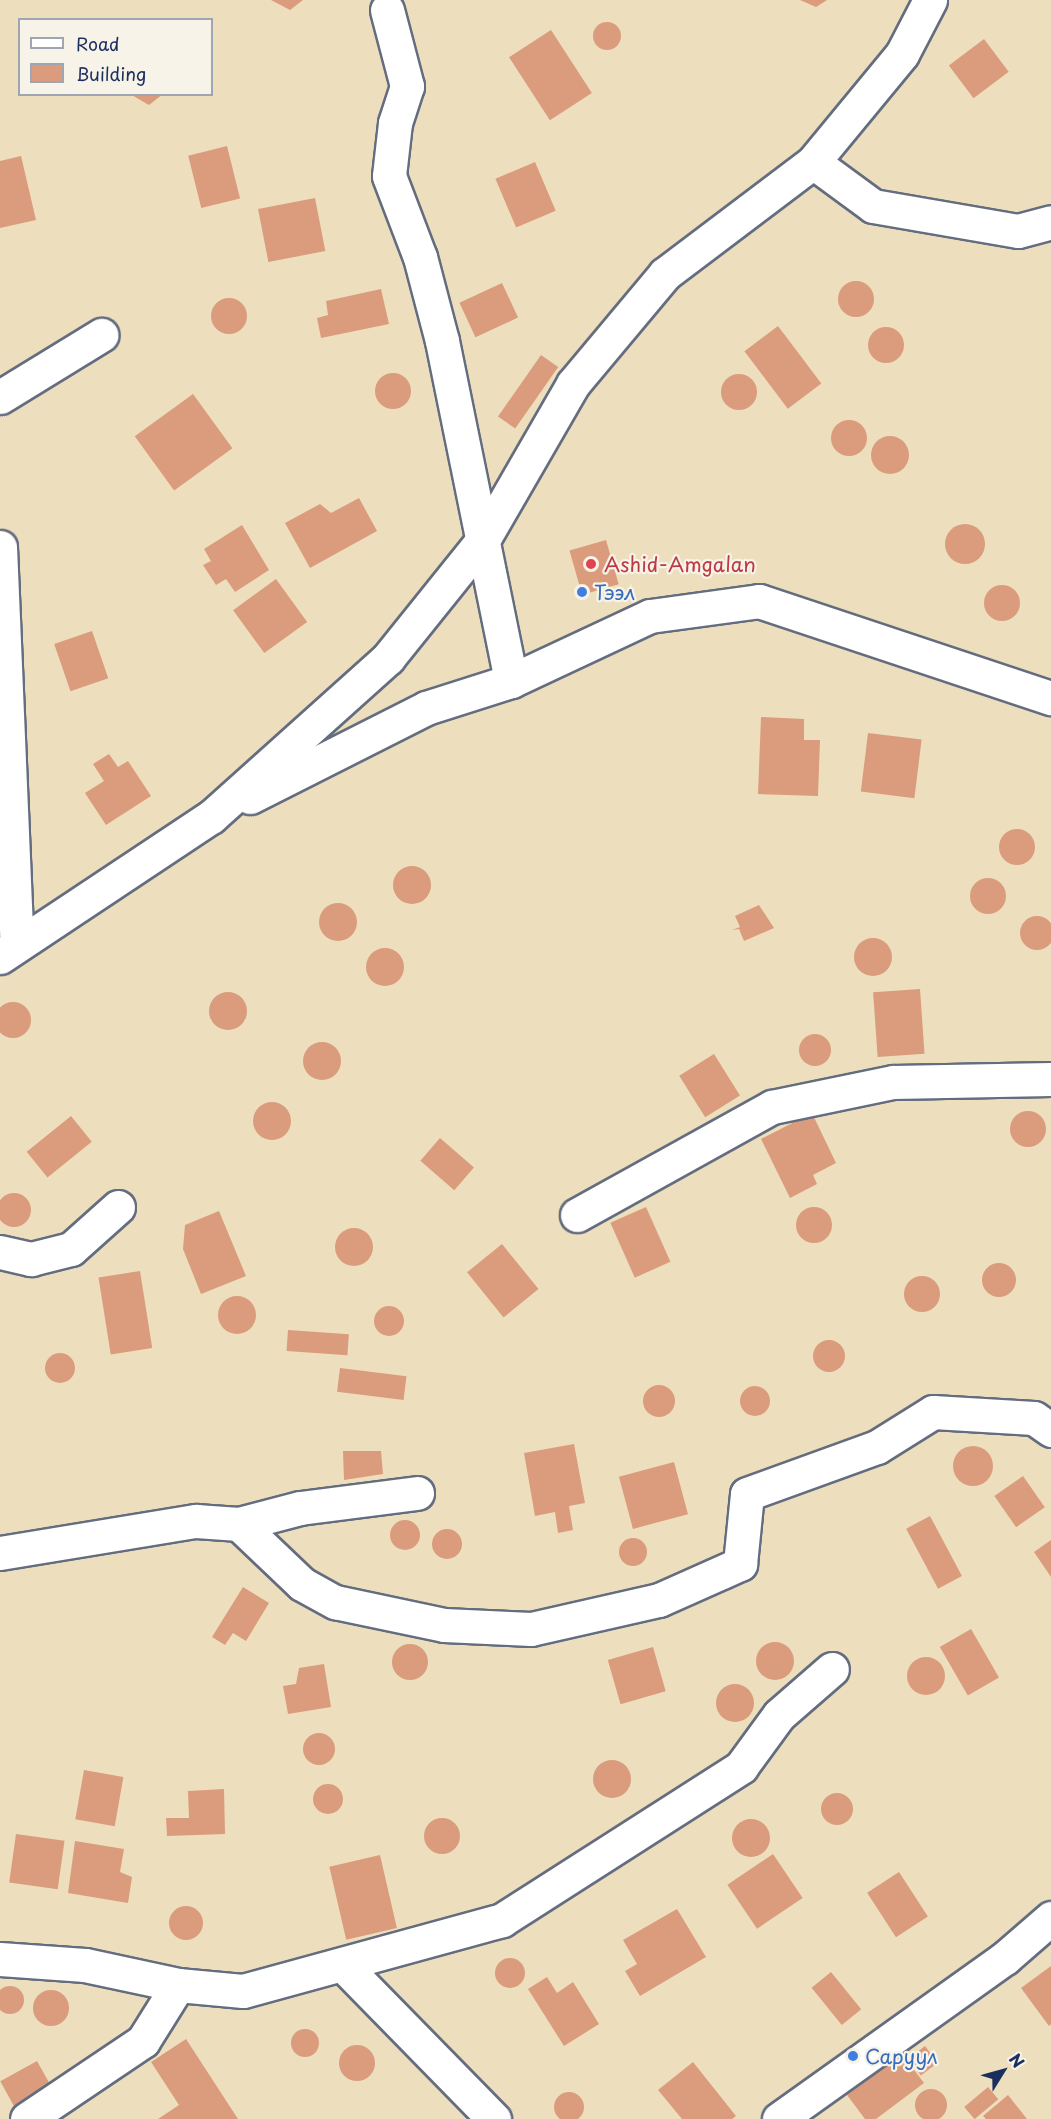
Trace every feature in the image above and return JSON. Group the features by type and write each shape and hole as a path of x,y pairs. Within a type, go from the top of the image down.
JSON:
{"street":[{"path":"211,817 388,657 483,540 573,384 666,274 813,162 902,54 930,0"},
{"path":"387,10 407,86 395,123 389,176 420,256 442,341 511,681"},
{"path":"813,162 873,206 1017,231 1051,222"},
{"path":"0,397 101,335"},
{"path":"0,547 9,951"},
{"path":"9,951 211,817 426,708 511,681 650,616 759,601 1051,698"},
{"path":"577,1215 772,1107 893,1083 1051,1079"},
{"path":"0,1252 31,1259 70,1249 118,1207"},
{"path":"239,1524 302,1584 335,1602 444,1625 531,1629 659,1600 740,1564 747,1494 877,1447 933,1412 1034,1418 1051,1430"},
{"path":"0,1553 196,1521 239,1524 300,1508 417,1493"},
{"path":"0,1959 85,1965 178,1985 243,1991 502,1920 741,1767 778,1715 832,1669"},
{"path":"778,2119 1005,1958 1051,1918"},
{"path":"343,1965 494,2119"},
{"path":"27,2119 143,2041 178,1985"}],"building":[{"path":"271,0 303,0 290,10"},
{"path":"800,0 827,0 816,7"},
{"path":"607,22 617,26 621,36 617,46 607,50 597,46 593,36 597,26"},
{"path":"551,30 592,93 550,120 509,57"},
{"path":"984,39 1009,72 974,98 949,65"},
{"path":"133,96 160,96 149,105"},
{"path":"227,146 240,198 201,208 188,156"},
{"path":"21,156 36,220 0,228 0,161"},
{"path":"535,162 556,211 516,228 495,179"},
{"path":"315,198 325,251 268,262 258,209"},
{"path":"856,281 869,286 874,299 869,312 856,317 843,312 838,299 843,286"},
{"path":"502,283 518,317 475,337 459,303"},
{"path":"381,289 389,324 321,338 317,318 328,315 326,301"},
{"path":"229,298 242,303 247,316 242,329 229,334 216,329 211,316 216,303"},
{"path":"778,326 821,384 788,409 744,351"},
{"path":"886,327 899,332 904,345 899,358 886,363 873,358 868,345 873,332"},
{"path":"541,355 558,367 515,428 498,416"},
{"path":"393,373 406,378 411,391 406,404 393,409 380,404 375,391 380,378"},
{"path":"739,374 752,379 757,392 752,405 739,410 726,405 721,392 726,379"},
{"path":"193,394 232,448 174,491 135,436"},
{"path":"849,420 862,425 867,438 862,451 849,456 836,451 831,438 836,425"},
{"path":"890,436 904,441 909,455 904,469 890,474 876,469 871,455 876,441"},
{"path":"359,498 377,531 310,568 285,523 320,504 331,513"},
{"path":"965,524 979,530 985,544 979,558 965,564 951,558 945,544 951,530"},
{"path":"242,525 269,570 235,592 226,579 216,585 203,565 211,561 204,549"},
{"path":"606,540 619,584 582,595 569,550"},
{"path":"276,579 307,622 264,653 233,610"},
{"path":"1002,585 1015,590 1020,603 1015,616 1002,621 989,616 984,603 989,590"},
{"path":"92,631 108,678 70,691 54,644"},
{"path":"761,717 804,719 804,740 820,740 818,796 758,794"},
{"path":"868,733 922,740 914,798 861,792"},
{"path":"109,754 118,767 128,761 151,796 106,825 85,793 104,781 93,764"},
{"path":"1017,829 1030,834 1035,847 1030,860 1017,865 1004,860 999,847 1004,834"},
{"path":"412,866 419,867 425,872 430,878 430,892 425,898 419,903 412,904 405,903 399,898 394,892 393,885 394,878 399,872 405,867"},
{"path":"988,878 1001,883 1006,896 1001,909 988,914 975,909 970,896 975,883"},
{"path":"338,903 351,909 357,922 351,935 338,941 325,935 319,922 325,909"},
{"path":"759,905 774,928 744,941 739,929 732,930 740,927 735,916"},
{"path":"1037,916 1052,925 1052,941 1049,945 1037,950 1025,945 1020,933 1025,921"},
{"path":"873,938 887,943 892,957 887,971 873,976 859,971 854,957 859,943"},
{"path":"385,948 398,954 404,967 398,980 385,986 372,980 366,967 372,954"},
{"path":"920,989 925,1054 878,1057 873,992"},
{"path":"228,992 242,997 247,1011 242,1025 228,1030 214,1025 209,1011 214,997"},
{"path":"13,1002 20,1004 29,1013 31,1020 29,1027 20,1036 13,1038 6,1036 -1,1030 -1,1010 6,1004"},
{"path":"815,1034 826,1039 831,1050 826,1061 815,1066 804,1061 799,1050 804,1039"},
{"path":"322,1042 335,1048 341,1061 335,1074 322,1080 309,1074 303,1061 309,1048"},
{"path":"714,1054 740,1096 705,1117 679,1076"},
{"path":"272,1102 286,1107 291,1121 286,1135 272,1140 258,1135 253,1121 258,1107"},
{"path":"1028,1111 1041,1116 1046,1129 1041,1142 1028,1147 1015,1142 1010,1129 1015,1116"},
{"path":"812,1113 836,1163 813,1175 817,1184 790,1198 761,1139"},
{"path":"71,1116 92,1142 47,1178 27,1152"},
{"path":"440,1138 474,1168 454,1190 420,1161"},
{"path":"8,1194 20,1194 30,1204 30,1216 20,1226 8,1226 -1,1218 -1,1202"},
{"path":"646,1207 670,1262 635,1278 610,1223"},
{"path":"814,1207 827,1212 832,1225 827,1238 814,1243 801,1238 796,1225 801,1212"},
{"path":"219,1211 246,1276 201,1294 183,1249 185,1225"},
{"path":"354,1228 361,1229 367,1234 372,1240 372,1254 367,1260 361,1265 354,1266 347,1265 341,1260 336,1254 335,1247 336,1240 341,1234 347,1229"},
{"path":"502,1244 539,1289 504,1317 467,1272"},
{"path":"999,1263 1011,1268 1016,1280 1011,1292 999,1297 987,1292 982,1280 987,1268"},
{"path":"140,1271 152,1348 111,1355 99,1278"},
{"path":"922,1276 935,1281 940,1294 935,1307 922,1312 909,1307 904,1294 909,1281"},
{"path":"237,1296 250,1302 256,1315 250,1328 237,1334 224,1328 218,1315 224,1302"},
{"path":"389,1306 400,1310 404,1321 400,1332 389,1336 378,1332 374,1321 378,1310"},
{"path":"288,1330 349,1334 347,1355 287,1351"},
{"path":"829,1340 841,1344 845,1356 841,1368 829,1372 817,1368 813,1356 817,1344"},
{"path":"60,1353 71,1357 75,1368 71,1379 60,1383 49,1379 45,1368 49,1357"},
{"path":"340,1368 407,1376 404,1400 337,1392"},
{"path":"659,1385 671,1389 675,1401 671,1413 659,1417 647,1413 643,1401 647,1389"},
{"path":"755,1386 761,1387 769,1395 769,1407 761,1415 755,1416 749,1415 741,1407 740,1401 741,1395 749,1387"},
{"path":"574,1444 585,1503 569,1506 573,1530 558,1533 555,1512 535,1516 524,1453"},
{"path":"973,1446 987,1452 993,1466 987,1480 973,1486 959,1480 953,1466 959,1452"},
{"path":"343,1451 381,1451 383,1474 344,1480"},
{"path":"674,1462 688,1514 633,1529 619,1477"},
{"path":"1023,1476 1045,1507 1016,1527 994,1496"},
{"path":"930,1516 962,1576 938,1589 906,1529"},
{"path":"405,1520 416,1524 420,1535 416,1546 405,1550 394,1546 390,1535 394,1524"},
{"path":"447,1529 458,1533 462,1544 458,1555 447,1559 436,1555 432,1544 436,1533"},
{"path":"633,1538 643,1542 647,1552 643,1562 633,1566 623,1562 619,1552 623,1542"},
{"path":"1051,1540 1051,1577 1034,1552"},
{"path":"243,1587 269,1603 246,1641 233,1633 225,1645 212,1637"},
{"path":"971,1629 999,1677 968,1695 940,1647"},
{"path":"775,1642 789,1647 794,1661 789,1675 775,1680 761,1675 756,1661 761,1647"},
{"path":"410,1644 423,1649 428,1662 423,1675 410,1680 397,1675 392,1662 397,1649"},
{"path":"653,1647 666,1691 621,1704 608,1660"},
{"path":"926,1657 940,1662 945,1676 940,1690 926,1695 912,1690 907,1676 912,1662"},
{"path":"324,1664 331,1707 288,1714 283,1686 296,1684 299,1668"},
{"path":"735,1684 749,1689 754,1703 749,1717 735,1722 721,1717 716,1703 721,1689"},
{"path":"319,1733 330,1738 335,1749 330,1760 319,1765 308,1760 303,1749 308,1738"},
{"path":"612,1760 626,1765 631,1779 626,1793 612,1798 598,1793 593,1779 598,1765"},
{"path":"84,1770 123,1777 115,1826 75,1819"},
{"path":"328,1784 339,1788 343,1799 339,1810 328,1814 317,1810 313,1799 317,1788"},
{"path":"224,1789 225,1834 167,1836 166,1818 189,1818 188,1791"},
{"path":"837,1793 848,1798 853,1809 848,1820 837,1825 826,1820 821,1809 826,1798"},
{"path":"442,1818 455,1823 460,1836 455,1849 442,1854 429,1849 424,1836 429,1823"},
{"path":"751,1819 765,1824 770,1838 765,1852 751,1857 737,1852 732,1838 737,1824"},
{"path":"16,1834 65,1841 58,1889 9,1883"},
{"path":"75,1841 124,1849 120,1872 132,1877 128,1903 68,1893"},
{"path":"773,1854 803,1898 757,1929 727,1885"},
{"path":"380,1855 397,1928 346,1940 329,1867"},
{"path":"899,1872 928,1916 896,1937 867,1893"},
{"path":"186,1906 198,1911 203,1923 198,1935 186,1940 174,1935 169,1923 174,1911"},
{"path":"677,1909 706,1957 640,1996 625,1971 637,1964 623,1940"},
{"path":"510,1958 521,1962 525,1973 521,1984 510,1988 499,1984 495,1973 499,1962"},
{"path":"1051,1966 1051,2024 1049,2026 1021,1988"},
{"path":"831,1972 861,2009 842,2025 812,1988"},
{"path":"547,1977 557,1993 573,1982 599,2024 564,2046 528,1989"},
{"path":"10,1986 15,1987 23,1995 23,2005 20,2010 10,2014 0,2010 0,1990"},
{"path":"51,1990 64,1995 69,2008 64,2021 51,2026 38,2021 33,2008 38,1995"},
{"path":"305,2029 315,2033 319,2043 315,2053 305,2057 295,2053 291,2043 295,2033"},
{"path":"186,2039 238,2119 158,2119 179,2105 151,2062"},
{"path":"357,2045 370,2050 375,2063 370,2076 357,2081 344,2076 339,2063 344,2050"},
{"path":"925,2046 938,2063 921,2075 908,2059"},
{"path":"902,2054 924,2083 876,2119 865,2119 847,2095"},
{"path":"37,2061 52,2088 15,2108 0,2081"},
{"path":"693,2062 736,2116 732,2119 682,2119 658,2090"},
{"path":"988,2087 998,2099 975,2119 964,2107"},
{"path":"931,2089 937,2090 943,2093 946,2099 946,2111 943,2117 937,2120 925,2120 919,2117 915,2105 919,2093"},
{"path":"563,2093 575,2093 583,2101 583,2113 576,2120 562,2120 555,2113 555,2101"},
{"path":"1008,2095 1027,2119 986,2119 983,2116"}],"place":[{"name":"Ashid-Amgalan","path":"591,564"},
{"name":"Тээл","path":"582,592"},
{"name":"Саруул","path":"853,2056"}]}
